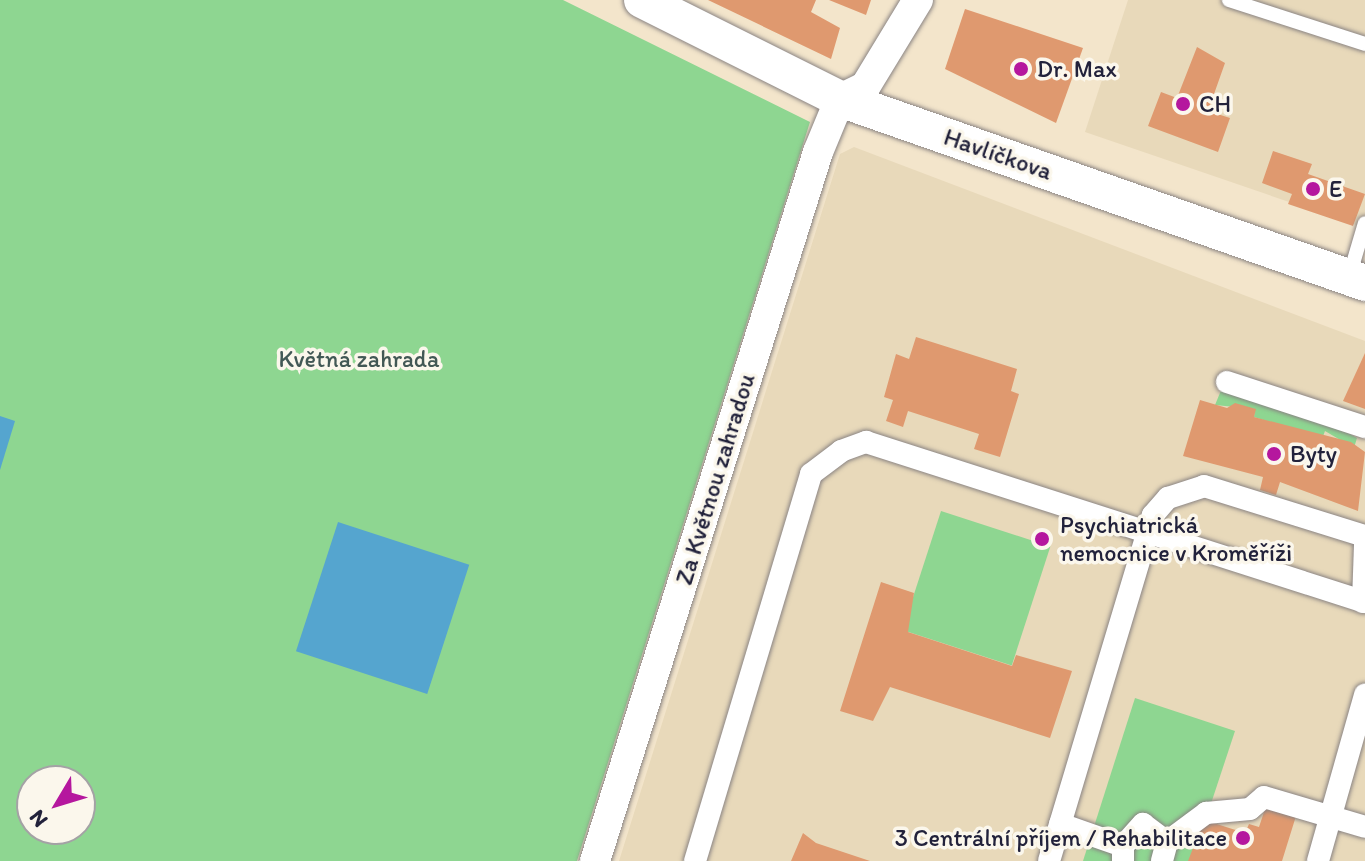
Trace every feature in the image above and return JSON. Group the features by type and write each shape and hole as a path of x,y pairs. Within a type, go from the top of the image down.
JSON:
{"street":[{"name":"Havlíčkova","path":"642,0 840,99 1357,280"},
{"path":"840,99 865,87 918,0"},
{"name":"Za Květnou zahradou","path":"595,861 840,99"},
{"path":"1227,382 1365,427"},
{"path":"695,861 811,474 841,451 866,442 1364,602 1365,544"},
{"path":"1049,861 1148,535 1168,498 1204,486 1365,536"},
{"path":"1318,861 1365,695"},
{"path":"1060,824 1123,853 1143,824 1164,852 1206,813 1250,809 1264,797 1365,827"}],"lane":[{"path":"1229,0 1365,44"},
{"path":"1357,280 1365,223"}],"shaded area":[{"path":"1128,0 1365,0 1365,228 1085,132"},
{"name":"Psychiatrická nemocnice v Kroměříži","path":"854,147 1365,341 1365,861 619,861 840,154"}],"green space":[{"name":"Květná zahrada","path":"0,0 563,0 810,122 577,861 0,861"},
{"path":"1222,388 1336,426 1357,438 1354,448 1325,431 1322,439 1254,417 1255,409 1215,405"},
{"path":"941,511 1050,547 1012,665 902,630"},
{"path":"1135,698 1235,731 1192,861 1083,861"}],"water":[{"path":"0,416 15,421 0,470"},
{"path":"338,522 469,565 427,694 296,651"}],"building":[{"path":"708,0 816,0 811,12 840,28 831,59"},
{"path":"829,0 871,0 866,15"},
{"path":"965,9 1083,48 1056,123 945,69"},
{"name":"CH","path":"1197,47 1225,63 1208,111 1230,118 1218,152 1148,126 1161,92 1177,98"},
{"name":"E","path":"1273,151 1312,164 1308,174 1365,194 1353,226 1288,204 1292,194 1262,183"},
{"path":"916,337 1017,369 1011,391 1019,394 1000,457 974,449 979,434 908,411 903,427 886,421 893,400 884,397 896,354 909,359"},
{"path":"1365,353 1365,409 1343,401"},
{"name":"Byty","path":"1200,400 1227,408 1235,403 1256,409 1254,417 1351,442 1365,452 1358,511 1280,482 1276,495 1260,490 1263,477 1183,456"},
{"path":"881,582 914,593 908,632 1012,666 1016,655 1072,671 1050,738 890,687 873,721 840,711"},
{"name":"3 Centrální příjem / Rehabilitace","path":"1266,806 1296,816 1282,861 1188,861 1204,820 1245,833 1249,824 1259,827"},
{"path":"803,833 816,843 870,861 791,861"}],"place":[{"name":"Dr. Max","path":"1021,69"},
{"name":"CH","path":"1183,104"},
{"name":"E","path":"1313,189"},
{"name":"Byty","path":"1274,454"},
{"name":"Psychiatrická nemocnice v Kroměříži","path":"1042,539"},
{"name":"3 Centrální příjem / Rehabilitace","path":"1243,838"}]}
